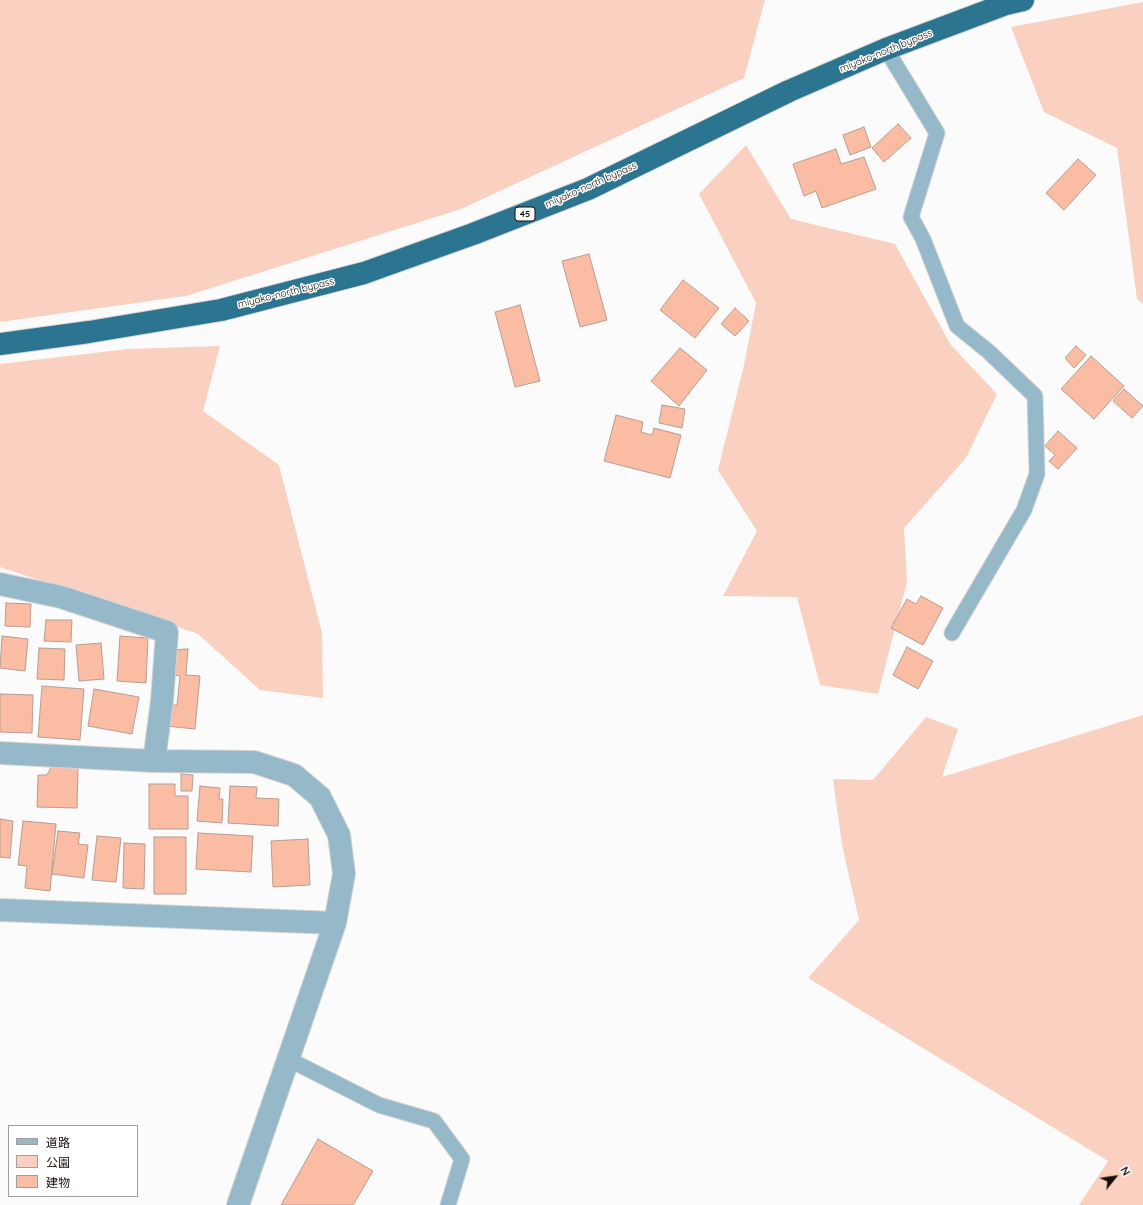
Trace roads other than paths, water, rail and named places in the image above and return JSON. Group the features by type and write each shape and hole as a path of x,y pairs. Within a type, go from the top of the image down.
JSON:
{"highway":[{"name":"miyako-north bypass","path":"0,344 89,332 221,310 364,273 473,234 588,189 789,92 886,49 1006,4 1023,0"}],"street":[{"path":"0,584 61,597 167,632 162,701 154,761"},
{"path":"0,753 154,761 254,762 294,775 320,797 339,836 344,874 335,923 238,1205"},
{"path":"0,910 335,923"}],"lane":[{"path":"886,49 937,133 911,217 923,239 957,326 989,352 1035,396 1037,474 1024,510 952,633"},
{"path":"288,1059 379,1105 434,1121 462,1159 448,1205"}]}
